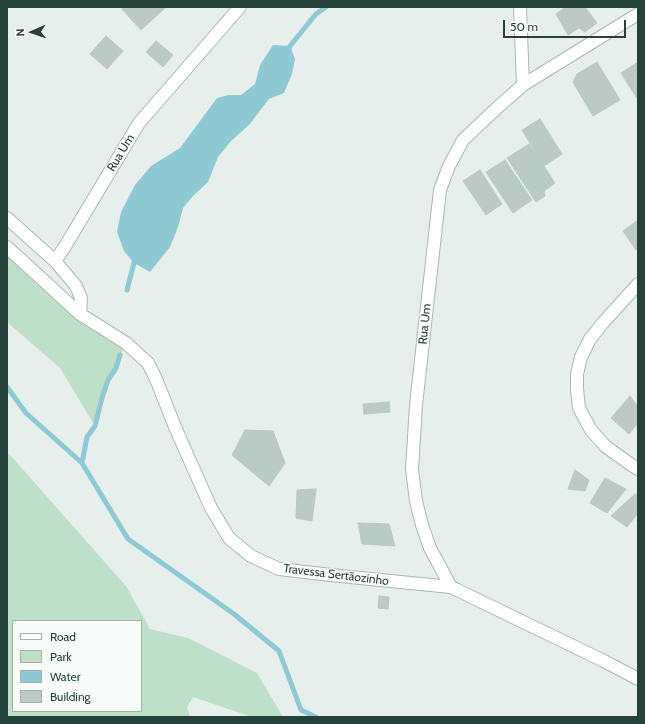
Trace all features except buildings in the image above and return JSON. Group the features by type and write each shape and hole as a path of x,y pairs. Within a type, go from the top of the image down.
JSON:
{"street":[{"name":"Rua Um","path":"56,261 139,122 240,7"},
{"path":"520,7 523,85"},
{"name":"Rua Um","path":"451,587 430,548 422,525 416,501 412,469 416,405 440,190 463,140 498,107 523,85 638,14"},
{"path":"7,218 56,261 76,286 80,298 80,314"},
{"name":"Travessa Sertãozinho","path":"7,248 80,314 126,344 148,363 211,508 229,538 251,556 279,569 451,587 638,679"},
{"path":"638,284 590,339 581,357 577,374 577,389 579,408 591,430 605,446 638,469"}],"green space":[{"path":"7,248 126,343 116,368 108,380 95,426 60,368 7,322"},
{"path":"7,453 126,586 150,629 188,638 257,673 283,717 252,717 193,697 187,707 190,717 7,717"}],"water":[{"path":"273,45 290,46 295,59 292,74 284,93 269,99 249,125 231,141 218,157 208,182 183,208 178,227 170,247 150,272 134,263 124,251 117,232 121,212 135,185 151,166 180,148 217,98 229,95 241,95 255,84 260,65"}],"waterway":[{"path":"288,51 290,46 316,14 326,7"},
{"path":"127,290 134,263 137,259"},
{"path":"82,463 87,437 95,426 108,380 116,368 120,355"},
{"path":"7,387 26,413 82,463 128,539 234,614 279,651 301,710 316,717"}]}
